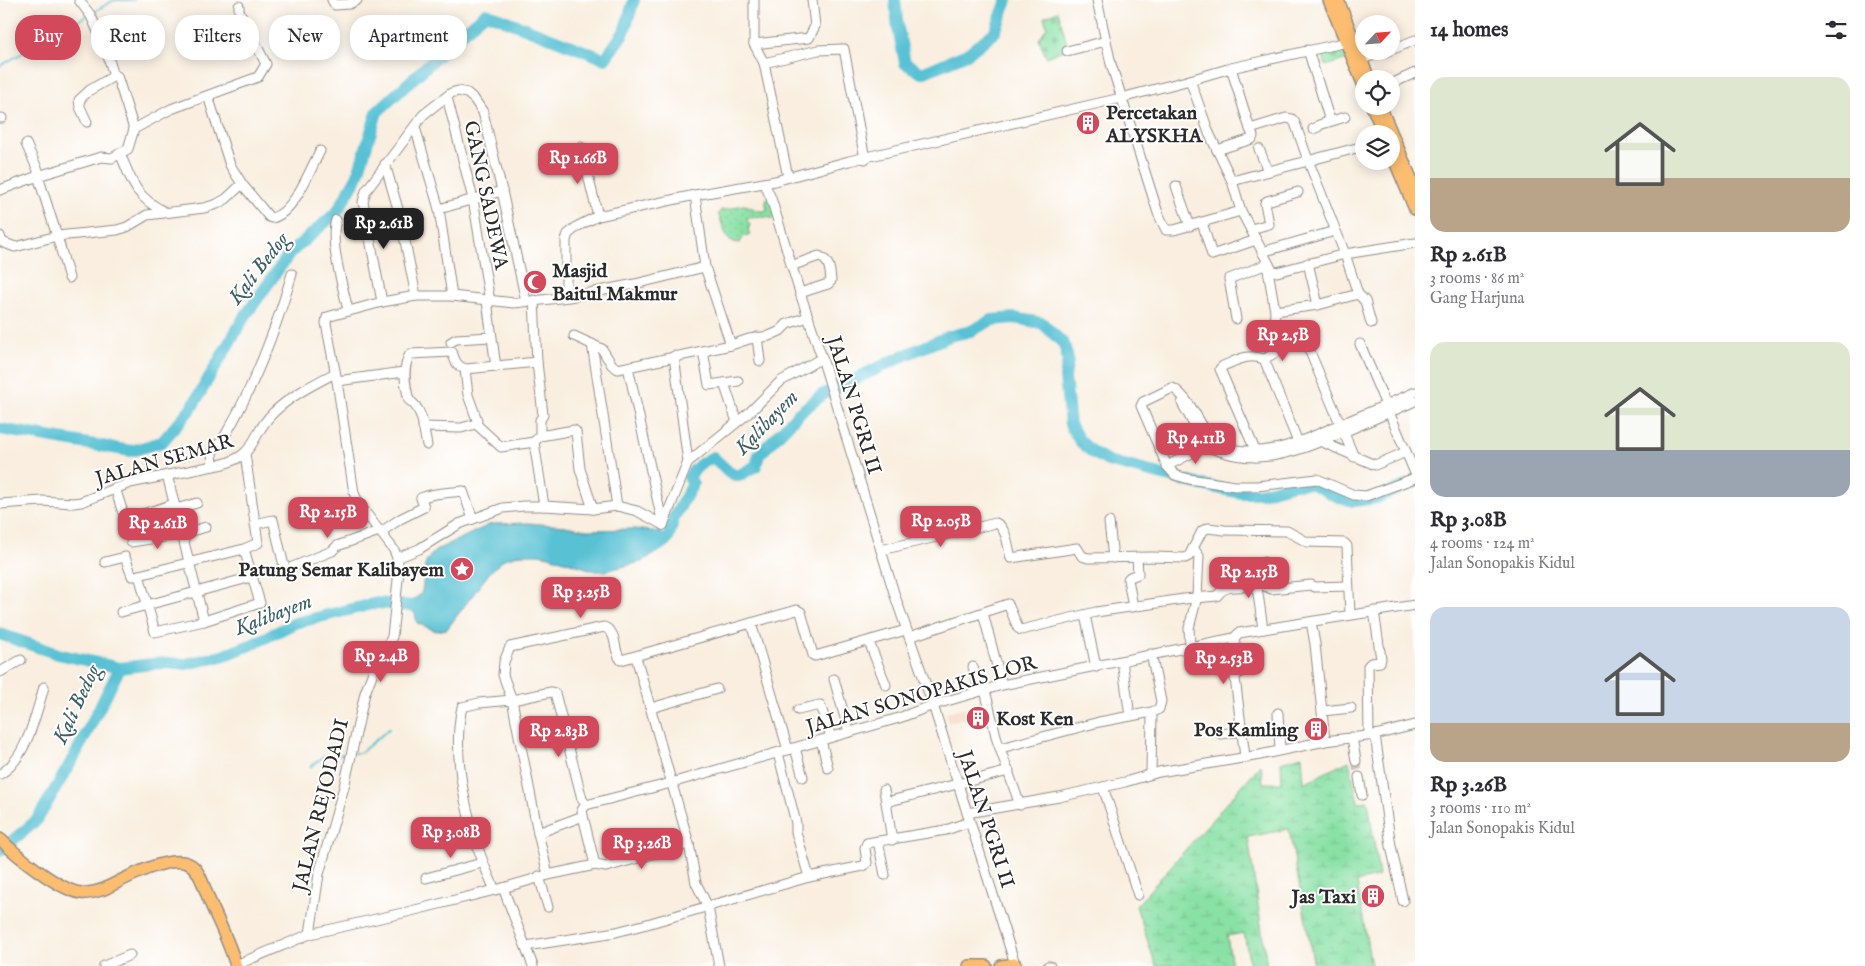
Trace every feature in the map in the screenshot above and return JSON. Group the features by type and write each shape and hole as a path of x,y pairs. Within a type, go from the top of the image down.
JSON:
{"main road":[{"path":"1329,0 1355,49"},
{"path":"1338,0 1359,70"},
{"path":"1384,115 1415,188"},
{"path":"1398,170 1415,210"},
{"path":"0,839 16,854 60,884 84,893 104,889 164,863 181,862 191,865 200,878 236,965"},
{"path":"1001,966 1016,965"},
{"path":"971,966 986,966"}],"street":[{"path":"0,190 38,176 101,157 112,158 128,149 134,129 117,76 114,76 106,50 88,12 79,0"},
{"path":"332,0 335,5 349,4 357,0"},
{"path":"754,0 754,44 764,63 788,177"},
{"path":"754,44 809,38 815,26 812,0"},
{"path":"1097,0 1111,64 1121,98 1158,213 1165,227 1170,231 1240,211"},
{"path":"134,129 171,108 258,77 266,64 239,11 239,6"},
{"path":"1400,46 1415,40"},
{"path":"1067,51 1106,41"},
{"path":"562,296 566,292 566,240 568,234 578,226 598,216 695,195 775,181 967,133 1121,98 1231,68 1350,42"},
{"path":"764,63 818,50 844,49 865,159"},
{"path":"1308,50 1330,121"},
{"path":"1217,150 1252,139 1253,136 1231,68"},
{"path":"1400,80 1415,73"},
{"path":"87,122 79,100 90,90 114,76"},
{"path":"1190,80 1217,150 1232,181 1240,211 1251,229 1267,264 1275,311 1274,329"},
{"path":"382,302 363,202 366,190 423,115 451,93 458,91 466,93 474,99 483,112 530,301 543,415 540,420 537,439 544,506"},
{"path":"208,96 230,165 265,214 272,218 276,218 285,212 297,195 320,151"},
{"name":"GANG SADEWA","path":"448,97 473,199 489,301 491,337 496,367"},
{"path":"1313,129 1318,128 1319,125 1345,117"},
{"path":"1250,129 1286,118 1292,119 1295,123 1345,254 1358,294 1365,301 1371,323"},
{"path":"415,127 439,209 452,296"},
{"path":"26,144 38,170 38,176 69,278"},
{"path":"581,148 598,216"},
{"path":"1232,181 1355,148"},
{"path":"1259,149 1268,171"},
{"path":"120,153 138,192 149,203 165,212"},
{"path":"385,164 400,216 416,296"},
{"name":"JALAN PGRI II","path":"771,198 775,181"},
{"name":"JALAN PGRI II","path":"764,183 771,198 907,633 933,705 1016,965"},
{"path":"0,236 2,242 15,247 57,236 117,230 127,227 143,216 204,208 217,204 226,199 242,184"},
{"path":"1176,186 1190,226"},
{"path":"439,209 502,191"},
{"path":"1251,229 1270,224 1265,203 1267,200 1298,192"},
{"path":"695,195 705,267 731,345"},
{"path":"336,220 333,232 348,310"},
{"path":"1202,222 1212,255 1256,240"},
{"path":"1262,252 1335,230"},
{"path":"1267,264 1272,270 1277,272 1345,254 1415,243"},
{"path":"791,266 819,256 826,260 830,268 831,281 828,284 800,293"},
{"path":"1308,263 1318,305"},
{"path":"1236,319 1229,279 1267,264"},
{"path":"663,525 637,511 617,506 593,509 544,506 503,508 450,529 410,553 397,558 359,504 354,493 326,319 330,315 348,310 416,296 452,296 514,303 569,296 635,284 705,267"},
{"path":"213,466 212,452 225,436 256,374 277,324 292,274"},
{"path":"1275,311 1318,305 1358,294"},
{"path":"574,336 602,349 615,368 628,367 769,336 780,331 787,324 808,317"},
{"path":"452,342 491,337"},
{"path":"758,337 760,361"},
{"path":"1256,454 1220,369 1223,366 1249,356 1264,359 1298,343 1306,345 1310,351 1354,457"},
{"path":"592,344 617,506"},
{"path":"1360,344 1415,473"},
{"path":"703,351 709,385 738,381"},
{"path":"427,445 419,408 409,400 404,372 410,354 452,352 457,364 465,368 496,367 537,362"},
{"path":"674,356 688,462"},
{"path":"663,525 688,462 751,411 781,381 822,358"},
{"path":"1264,359 1300,446"},
{"path":"628,367 663,525"},
{"path":"465,368 468,395 477,420 476,424"},
{"name":"JALAN SEMAR","path":"0,504 42,501 76,503 115,488 231,462 245,454 266,420 277,409 315,383 336,377 404,372"},
{"path":"724,383 737,422"},
{"path":"1209,445 1187,401 1175,389 1172,388 1143,402 1141,405 1167,466 1175,475 1189,479 1235,486 1257,486 1317,480 1354,495 1371,494 1415,478"},
{"path":"1388,409 1415,392"},
{"path":"1300,446 1388,409 1415,401"},
{"path":"476,424 501,447 574,430 576,432 580,469 593,509"},
{"path":"422,427 461,428 476,424"},
{"path":"1167,466 1209,445 1256,454 1320,441 1342,428"},
{"path":"1320,441 1375,465 1406,452"},
{"path":"105,562 125,557 132,576 244,549 258,543 245,454"},
{"path":"168,475 204,621"},
{"path":"115,488 124,516 127,519 175,506 197,503"},
{"path":"256,524 273,520 285,570 332,552 337,546 380,532 400,518 424,507 421,498 437,492 463,491 473,519"},
{"path":"1109,522 1112,558"},
{"path":"881,550 996,523 1002,526 1011,558 1077,548 1082,556 1086,558 1185,558 1188,557 1202,531 1208,528 1287,531 1304,542 1344,543 1348,548 1350,615"},
{"path":"131,542 182,534 206,527"},
{"path":"1193,548 1200,556 1197,597 1189,628 1194,669"},
{"path":"139,575 155,632 204,621 260,603 244,549"},
{"path":"1133,607 1128,579 1138,574 1137,557"},
{"name":"JALAN REJODADI","path":"310,934 319,874 344,787 369,682 392,637 399,570 397,558"},
{"path":"1263,629 1260,586 1264,562"},
{"path":"121,612 252,577"},
{"path":"548,907 538,833 512,700 502,670 504,659 510,647 604,627 608,628 613,634 620,660 799,610 813,655 815,656 983,613 1008,604 1018,628 1021,630 1085,615 1197,597 1217,596 1220,591 1228,587 1260,586 1271,589 1312,585 1316,587 1348,586"},
{"name":"JALAN SONOPAKIS LOR","path":"586,805 900,718 933,705 1002,685 1234,638 1239,633 1415,605"},
{"path":"1374,611 1381,659 1380,662 1371,663 1368,666 1372,735 1403,901"},
{"path":"983,613 1002,685"},
{"path":"1085,615 1096,667"},
{"path":"752,622 792,749 803,777"},
{"path":"1310,622 1315,644 1325,742"},
{"path":"1234,638 1240,673 1234,674 1234,678 1246,757"},
{"path":"869,642 886,685"},
{"path":"1151,654 1161,701 1155,710 1151,774"},
{"path":"636,656 689,844 696,883 708,907 719,966"},
{"path":"0,672 21,660"},
{"path":"1122,661 1130,716"},
{"path":"973,667 1020,805"},
{"path":"834,678 850,732"},
{"path":"0,774 12,766 20,753 29,734 44,688"},
{"path":"650,708 717,689"},
{"path":"533,966 526,946 498,889 482,863 460,774 461,709 465,705 555,693 580,791 586,805 582,810 595,864"},
{"path":"798,710 820,705 830,737"},
{"path":"1323,711 1351,708"},
{"path":"1001,748 1099,722 1155,710"},
{"path":"1278,713 1280,750"},
{"path":"526,946 616,932 866,864 868,861 866,844 946,830 968,818 1020,805 1103,788 1151,774 1352,737 1372,735 1415,725"},
{"path":"1221,734 1242,731"},
{"path":"1352,737 1356,761"},
{"path":"821,740 828,768"},
{"path":"778,753 796,832 809,878"},
{"path":"886,802 1009,771"},
{"path":"1359,777 1362,795"},
{"path":"1103,788 1138,895"},
{"path":"884,790 892,840"},
{"path":"538,833 556,828 583,816"},
{"path":"878,841 886,875"},
{"path":"236,965 310,934 407,912 595,864 606,867 689,844"},
{"path":"426,878 482,863"},
{"path":"104,966 130,955"}],"shaded area":[{"path":"965,707 968,717 948,723 946,712"}],"green space":[{"path":"1058,11 1068,48 1046,57 1039,39 1047,27 1044,17"},
{"path":"1345,46 1350,58 1326,66 1321,50"},
{"path":"775,193 777,211 775,219 766,217 746,218 750,225 748,230 750,234 743,237 740,243 728,237 718,214 721,210 744,205 764,211 767,210 766,199"},
{"path":"1302,756 1304,783 1349,761 1358,802 1368,801 1379,876 1357,882 1371,966 1314,966 1289,829 1248,837 1267,966 1250,966 1244,933 1227,936 1232,966 1156,966 1136,906 1261,764 1263,783 1282,783 1281,762"}],"water":[{"path":"528,523 587,530 634,529 660,532 672,543 641,562 605,571 595,571 539,554 522,554 504,559 490,572 447,629 436,631 417,623 415,614 410,608 410,602 421,594 425,565 432,554 438,549 491,524"}],"waterway":[{"path":"92,13 114,0 134,0"},
{"name":"Kali Bedog","path":"0,429 131,451 162,442 192,407 243,319 290,253 337,212 357,177 377,112 486,13 605,59 624,32 634,0"},
{"name":"Kali Bedog","path":"895,0 905,63 922,73 967,54 995,32 1007,0"},
{"path":"0,66 88,15"},
{"name":"Kalibayem","path":"655,548 668,539 674,517 693,484 689,477 703,463 713,457 730,473 738,476 756,466 759,455 799,413 822,395 905,355 950,336 971,331 992,320 1014,318 1042,323 1064,344 1068,360 1065,377 1070,425 1080,441 1092,452 1108,461 1242,493 1261,493 1293,484 1310,483 1340,498 1353,501 1376,498 1415,482"},
{"name":"Kalibayem","path":"120,668 160,663 186,664 222,656 253,644 295,623 377,603 428,607"},
{"name":"Kali Bedog","path":"0,634 58,654 120,668 73,759 37,820 0,851"},
{"path":"354,753 360,753 389,729"},
{"path":"310,767 324,756 349,754"}],"tunnel":[{"path":"1356,761 1359,777"}],"place":[{"name":"Percetakan ALYSKHA","path":"1088,123"},
{"name":"Masjid Baitul Makmur","path":"535,282"},
{"name":"Patung Semar Kalibayem","path":"462,569"},
{"name":"Kost Ken","path":"978,718"},
{"name":"Pos Kamling","path":"1316,729"},
{"name":"Jas Taxi","path":"1373,896"}]}
